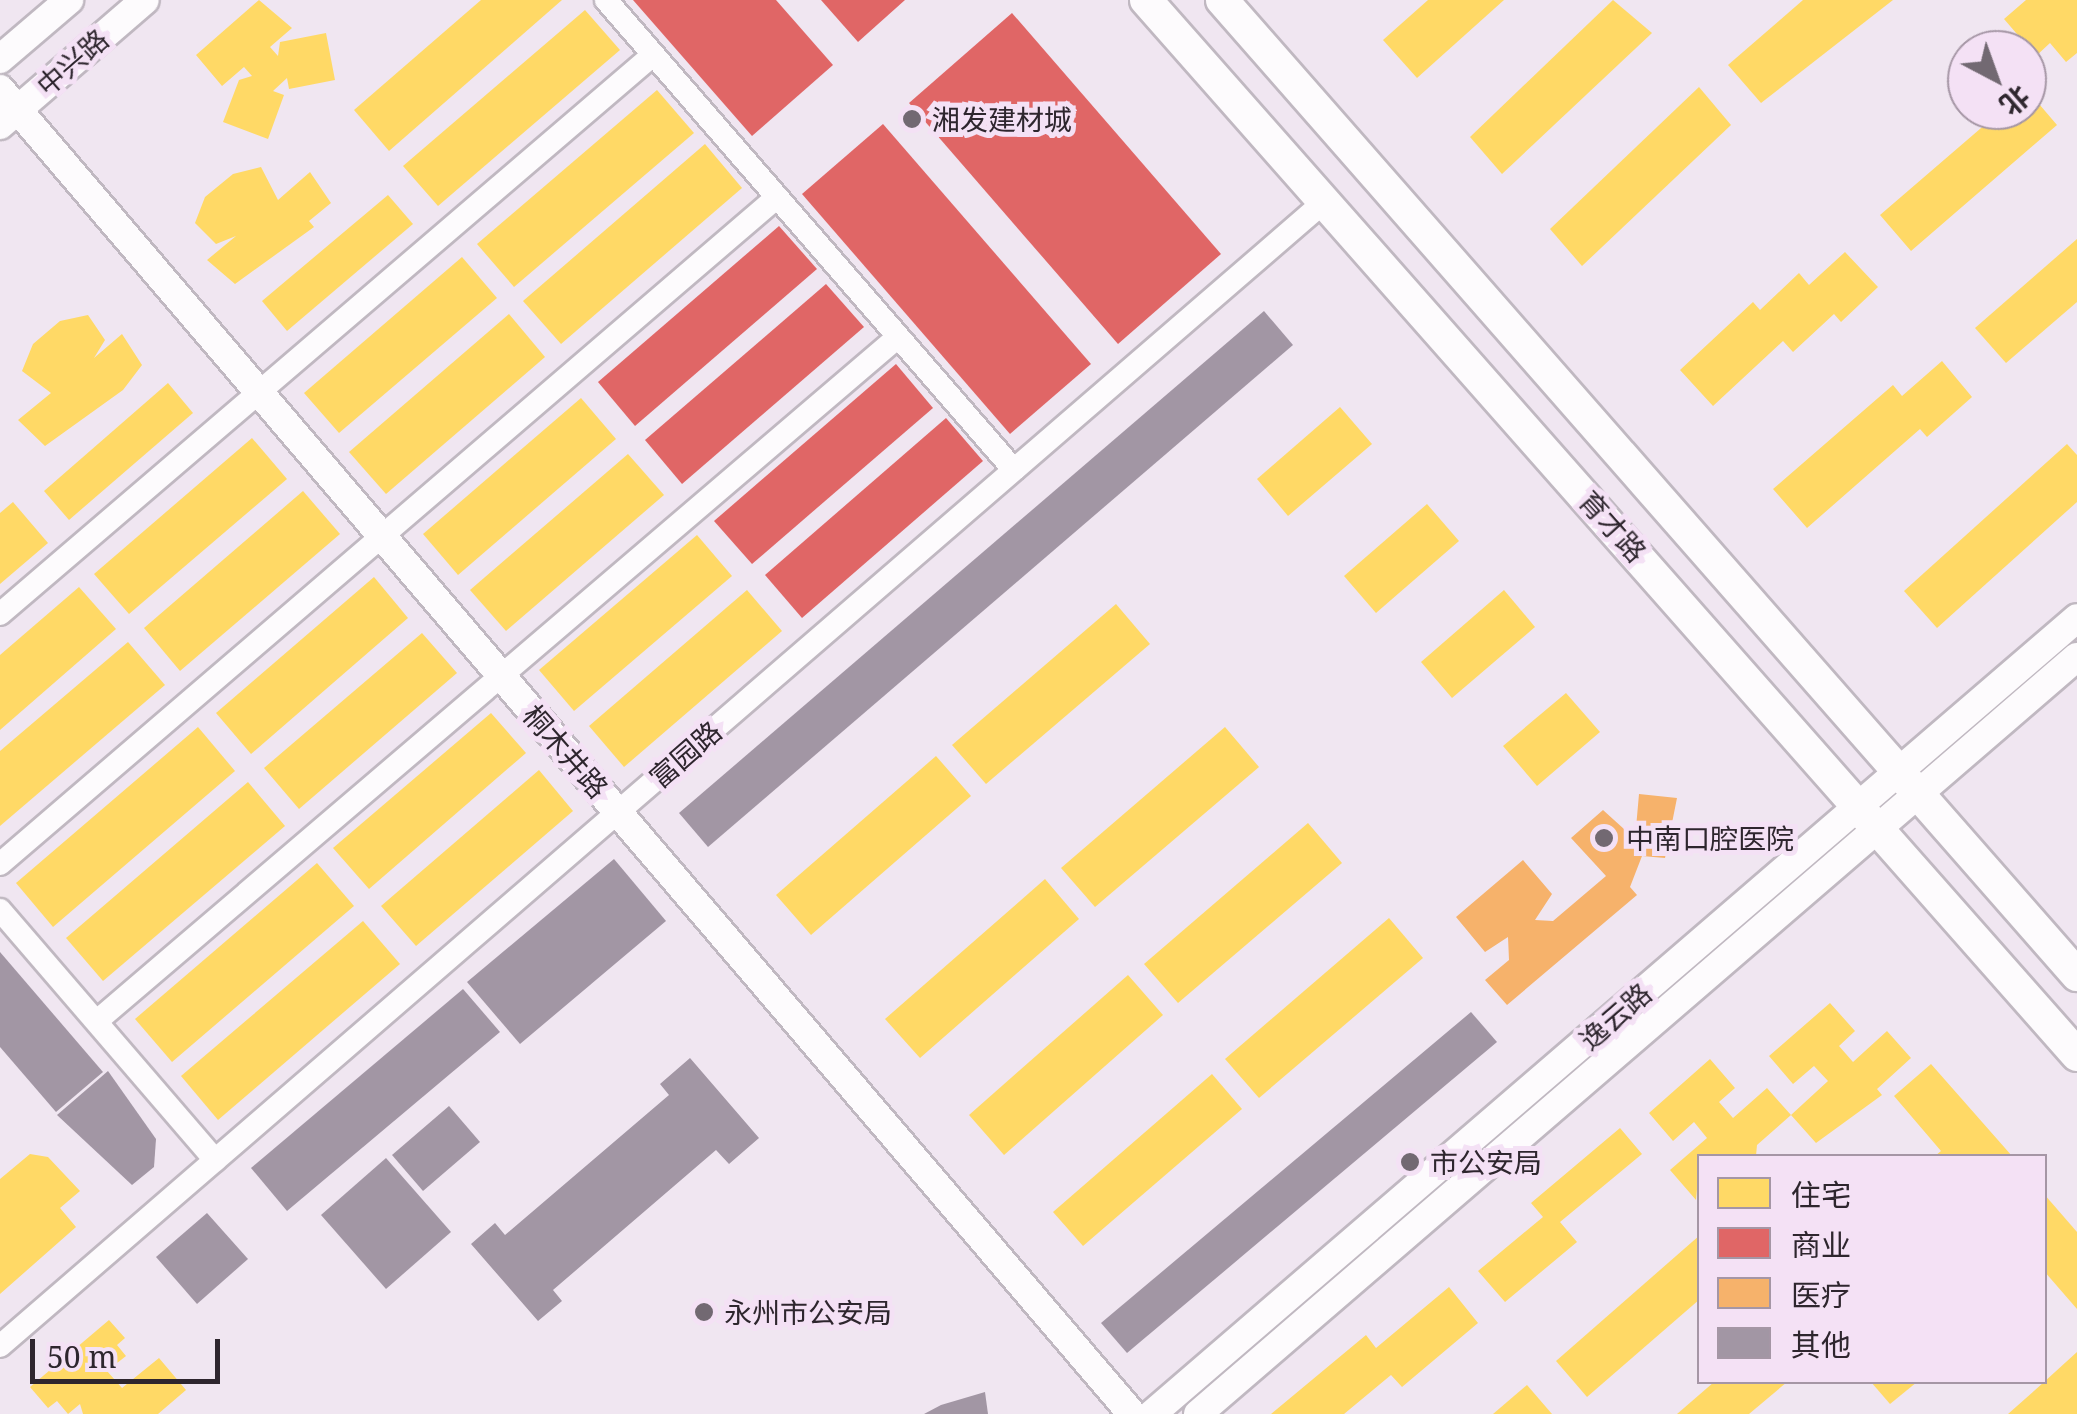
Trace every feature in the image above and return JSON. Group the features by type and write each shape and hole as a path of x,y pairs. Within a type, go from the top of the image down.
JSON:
{"main road":[{"name":"育才路","path":"1146,0 2077,1055"},
{"name":"育才路","path":"1222,0 2077,975"},
{"path":"1740,669 1781,635"},
{"path":"1999,965 2039,931"}],"street":[{"name":"中兴路","path":"0,59 69,0"},
{"name":"中兴路","path":"6,108 145,0"},
{"path":"606,0 1014,470"},
{"path":"0,614 653,55"},
{"name":"桐木井路","path":"6,108 501,676 1132,1414"},
{"path":"0,864 777,198"},
{"name":"富园路","path":"0,1346 1324,201"},
{"path":"98,1021 898,337"},
{"name":"逸云路","path":"1198,1414 1909,782 2077,618"},
{"name":"逸云路","path":"1909,782 2077,657"},
{"name":"逸云路","path":"1152,1414 1870,816"},
{"path":"0,910 216,1160"}],"building: 住宅":[{"path":"259,0 292,28 270,47 278,56 280,42 326,33 335,80 289,89 287,78 273,91 284,95 268,139 223,122 239,80 252,76 244,67 222,86 196,55"},
{"path":"481,0 562,0 389,151 354,110"},
{"path":"1428,0 1504,0 1417,78 1383,40"},
{"path":"1613,0 1652,33 1502,174 1470,137"},
{"path":"1803,0 1893,0 1761,103 1728,65"},
{"path":"2026,0 2077,0 2077,53 2066,62 2050,43 2047,46 2047,30 2014,30 2004,19"},
{"path":"585,10 620,50 438,206 403,166"},
{"path":"1699,87 1731,125 1582,266 1550,229"},
{"path":"657,90 694,133 514,287 477,244"},
{"path":"2047,113 2057,125 1911,251 1880,215 1979,130 2047,130"},
{"path":"705,144 742,188 561,344 523,301"},
{"path":"261,167 278,200 310,172 331,203 309,221 314,227 235,284 207,260 236,236 216,244 195,223 205,197 233,174"},
{"path":"388,195 413,224 287,331 262,301"},
{"path":"2077,239 2077,302 2006,363 1975,328"},
{"path":"1845,252 1878,287 1841,322 1834,314 1793,352 1783,341 1713,406 1680,370 1753,302 1760,310 1799,273 1809,285"},
{"path":"462,257 497,298 339,433 304,393"},
{"path":"509,314 545,357 386,494 349,452"},
{"path":"88,315 105,340 94,358 122,334 142,365 123,390 45,446 18,420 51,393 22,371 33,344 60,321"},
{"path":"1942,361 1972,397 1927,437 1920,429 1807,528 1773,489 1893,385 1902,396"},
{"path":"168,383 193,413 69,520 44,491"},
{"path":"581,398 616,439 458,575 423,534"},
{"path":"1340,407 1372,444 1288,516 1257,479"},
{"path":"252,438 287,479 129,614 94,574"},
{"path":"2067,444 2077,455 2077,502 1937,628 1904,591"},
{"path":"628,454 664,495 506,631 470,590"},
{"path":"303,491 340,534 180,671 144,628"},
{"path":"13,502 48,543 0,584 0,513"},
{"path":"1427,504 1459,541 1376,613 1344,576"},
{"path":"697,535 732,576 574,711 539,670"},
{"path":"374,577 408,618 251,754 216,713"},
{"path":"79,587 116,629 0,730 0,655"},
{"path":"747,590 782,631 624,767 589,726"},
{"path":"1504,590 1535,627 1452,698 1421,662"},
{"path":"1116,604 1150,644 986,784 952,745"},
{"path":"422,633 457,673 299,809 264,768"},
{"path":"128,642 165,685 0,826 0,751"},
{"path":"1566,693 1600,732 1537,786 1503,746"},
{"path":"491,713 526,753 369,889 333,848"},
{"path":"198,727 235,771 53,927 16,883"},
{"path":"1225,727 1259,767 1095,907 1061,868"},
{"path":"936,756 971,796 811,935 776,895"},
{"path":"539,770 573,811 416,946 381,906"},
{"path":"248,782 285,826 103,981 66,938"},
{"path":"1308,823 1342,863 1178,1003 1144,964"},
{"path":"317,863 354,906 172,1062 135,1019"},
{"path":"1045,879 1079,919 920,1058 885,1019"},
{"path":"1389,918 1423,958 1259,1098 1225,1059"},
{"path":"363,921 400,964 218,1120 181,1076"},
{"path":"1128,975 1163,1015 1004,1155 969,1115"},
{"path":"1830,1003 1855,1031 1839,1046 1853,1062 1887,1031 1911,1058 1877,1089 1882,1095 1816,1143 1791,1115 1828,1081 1814,1066 1793,1084 1769,1056"},
{"path":"1710,1059 1735,1088 1719,1102 1733,1118 1767,1088 1791,1115 1757,1145 1756,1154 1697,1154 1696,1200 1670,1170 1707,1138 1694,1122 1673,1141 1649,1113"},
{"path":"1931,1064 2010,1154 1937,1154 1941,1151 1894,1096"},
{"path":"1212,1074 1242,1109 1083,1246 1053,1212"},
{"path":"1620,1128 1642,1154 1560,1222 1577,1242 1505,1302 1478,1271 1543,1217 1531,1203"},
{"path":"30,1154 48,1157 80,1191 60,1208 76,1227 0,1294 0,1179"},
{"path":"2047,1197 2077,1232 2077,1309 2047,1274"},
{"path":"1697,1238 1697,1302 1587,1397 1556,1361"},
{"path":"1449,1287 1478,1323 1402,1387 1391,1375 1344,1414 1271,1414 1366,1335 1376,1348"},
{"path":"109,1320 125,1338 117,1345 126,1356 107,1371 122,1388 159,1358 186,1390 158,1414 83,1414 80,1404 68,1414 57,1401 48,1408 30,1387"},
{"path":"2077,1352 2077,1414 2008,1414 2042,1384 2047,1384 2047,1379"},
{"path":"1712,1384 1785,1384 1749,1414 1677,1414"},
{"path":"1873,1384 1915,1384 1890,1404"},
{"path":"1527,1385 1552,1414 1493,1414"}],"building: 商业":[{"path":"633,0 776,0 833,65 752,136"},
{"path":"821,0 905,0 858,42"},
{"path":"1012,13 1221,254 1118,344 909,103"},
{"path":"883,124 1091,364 1010,434 802,194"},
{"path":"779,226 817,269 635,426 598,382"},
{"path":"826,284 864,327 682,484 645,440"},
{"path":"896,364 933,408 752,564 714,521"},
{"path":"946,418 983,461 802,618 765,575"}],"building: 医疗":[{"path":"1639,794 1677,798 1665,858 1642,856 1630,887 1637,895 1507,1005 1485,980 1509,960 1508,937 1485,952 1456,917 1523,860 1552,894 1535,920 1553,921 1606,876 1571,838 1603,810 1635,839"}],"building: 其他":[{"path":"1264,311 1293,345 708,847 679,813"},
{"path":"614,859 666,921 520,1044 467,982"},
{"path":"0,952 103,1072 56,1112 0,1047"},
{"path":"463,989 500,1032 287,1211 251,1168"},
{"path":"1471,1012 1497,1042 1127,1353 1101,1323"},
{"path":"690,1058 759,1138 729,1164 716,1150 553,1290 562,1301 538,1321 471,1244 495,1223 505,1235 669,1095 660,1084"},
{"path":"108,1071 156,1139 154,1167 132,1185 57,1115"},
{"path":"449,1106 480,1142 423,1191 392,1155"},
{"path":"386,1158 451,1232 386,1289 321,1215"},
{"path":"207,1213 248,1259 197,1304 156,1257"},
{"path":"985,1392 988,1414 924,1414 941,1405"}],"place":[{"name":"湘发建材城","path":"912,119"},
{"name":"中南口腔医院","path":"1604,838"},
{"name":"市公安局","path":"1410,1162"},
{"name":"永州市公安局","path":"704,1312"}]}
